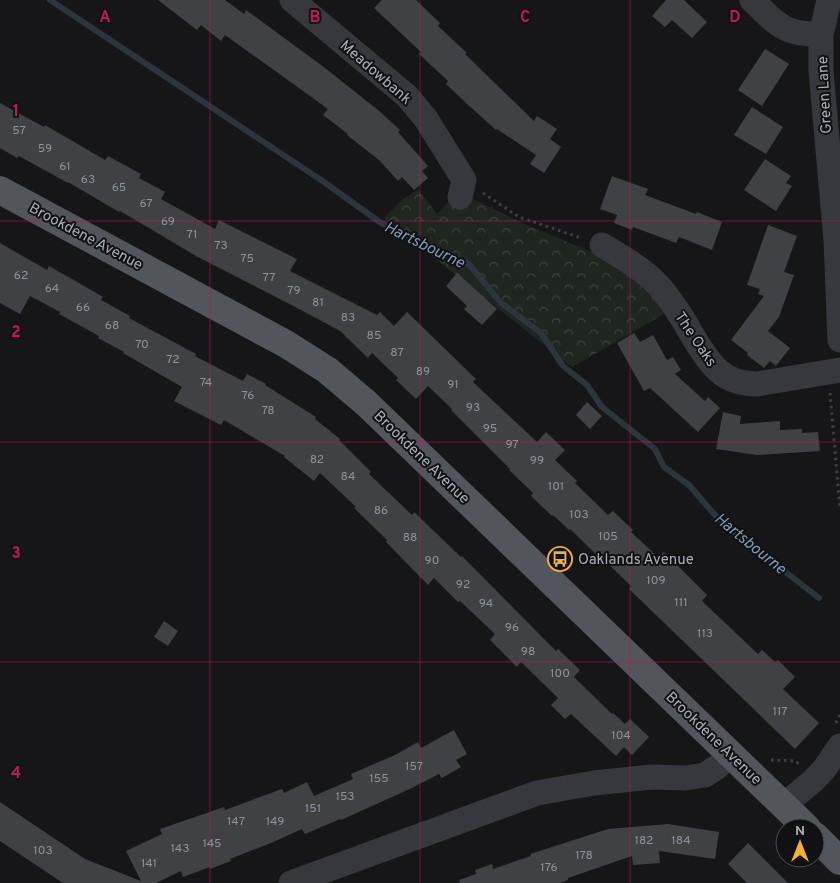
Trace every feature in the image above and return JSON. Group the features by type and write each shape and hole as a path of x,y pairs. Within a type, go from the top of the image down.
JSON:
{"main road":[{"name":"Brookdene Avenue","path":"0,190 286,344 328,370 366,403 797,818"},
{"path":"825,846 840,861"}],"street":[{"name":"Meadowbank","path":"292,0 407,96 426,119 462,188"},
{"path":"752,0 776,22 788,30 801,34 821,35"},
{"name":"Green Lane","path":"829,0 821,35 830,70 840,340"},
{"name":"The Oaks","path":"602,245 629,261 658,284 680,315 710,364 733,381 757,384 833,372"},
{"path":"784,805 814,780 840,746"},
{"path":"291,883 537,793 594,783 651,778 686,778 705,775 731,755"}],"path":[{"path":"462,188 519,217 602,245"},
{"path":"833,372 827,386 830,392 840,509"}],"green space":[{"path":"418,189 437,214 452,198 472,199 522,223 611,260 651,294 664,314 572,367 384,218 402,200"}],"building":[{"path":"158,0 225,0 244,14 246,10 325,68 400,130 398,132 428,166 422,171 428,178 414,190 402,177 398,181 379,160 323,115 328,109 225,35 221,41 201,25 197,30"},
{"path":"382,0 416,0 440,23 438,26 467,53 465,54 534,121 537,116 557,129 550,139 561,147 544,173 530,164 536,155 496,130 466,103 446,84 448,81 419,54 421,52 374,8"},
{"path":"666,0 684,0 707,22 692,38 672,20 665,27 652,16"},
{"path":"765,49 789,64 762,106 738,90"},
{"path":"0,103 44,127 45,125 105,160 108,156 141,174 139,178 165,192 161,199 215,229 219,220 297,259 290,271 377,315 380,312 394,326 407,312 476,379 473,382 537,442 546,432 565,450 555,460 577,481 575,483 608,515 613,511 633,530 631,532 658,557 664,552 707,595 702,601 758,654 762,650 775,662 778,660 795,677 783,689 819,723 795,749 629,589 631,586 604,560 531,496 533,493 428,386 416,399 396,380 398,378 372,353 368,358 340,331 196,256 68,182 0,148"},
{"path":"752,107 783,127 766,154 734,135"},
{"path":"765,159 791,176 786,183 792,186 776,211 744,190"},
{"path":"612,176 648,189 645,195 722,222 712,250 679,237 676,243 633,227 632,230 614,223 617,215 600,209"},
{"path":"768,225 797,236 784,272 794,275 779,317 768,331 790,348 776,366 770,361 764,368 731,340 764,296 758,294 760,289 747,285"},
{"path":"0,243 47,270 49,266 72,279 103,297 101,300 130,316 129,318 196,354 195,356 243,381 247,374 266,384 316,417 315,419 340,439 371,472 369,474 412,515 414,512 462,556 556,651 558,649 580,670 574,677 612,714 625,724 630,719 649,737 632,755 624,747 616,756 571,714 565,719 551,705 558,698 521,662 517,667 490,640 495,634 434,578 428,585 386,542 387,540 354,508 356,507 320,473 314,481 285,456 224,420 221,425 174,401 182,387 98,338 99,336 59,314 60,312 30,296 20,314 0,303"},
{"path":"457,273 497,309 482,325 464,309 467,306 446,286"},
{"path":"634,333 640,342 653,335 667,360 673,357 681,370 675,374 705,401 708,397 720,408 698,432 650,388 644,391 617,343"},
{"path":"587,402 602,416 590,429 576,415"},
{"path":"723,412 741,416 740,424 780,421 780,430 802,429 802,433 818,432 820,451 757,455 716,449"},
{"path":"164,621 178,631 168,646 154,637"},
{"path":"454,730 467,754 456,760 461,767 442,778 439,774 341,820 305,834 302,829 230,859 231,861 183,877 181,871 156,883 63,883 0,841 0,802 85,859 141,881 126,851 162,834 160,829 224,807 225,810 282,789 284,793 307,782 314,796 353,779 351,774 395,755 418,742 421,748"},
{"path":"668,824 719,832 715,859 659,851 660,863 633,865 632,856 568,878 568,880 560,883 460,883 459,880 476,874 475,870 492,864 493,869 531,856 530,854 608,829"},
{"path":"748,843 788,883 747,883 728,864"}],"waterway":[{"name":"Hartsbourne","path":"50,0 324,182 381,223 469,264 500,302 541,333 563,366 587,385 602,407 655,449 664,467 689,485 721,522 819,598"}],"place":[{"name":"Oaklands Avenue","path":"560,559"}]}
